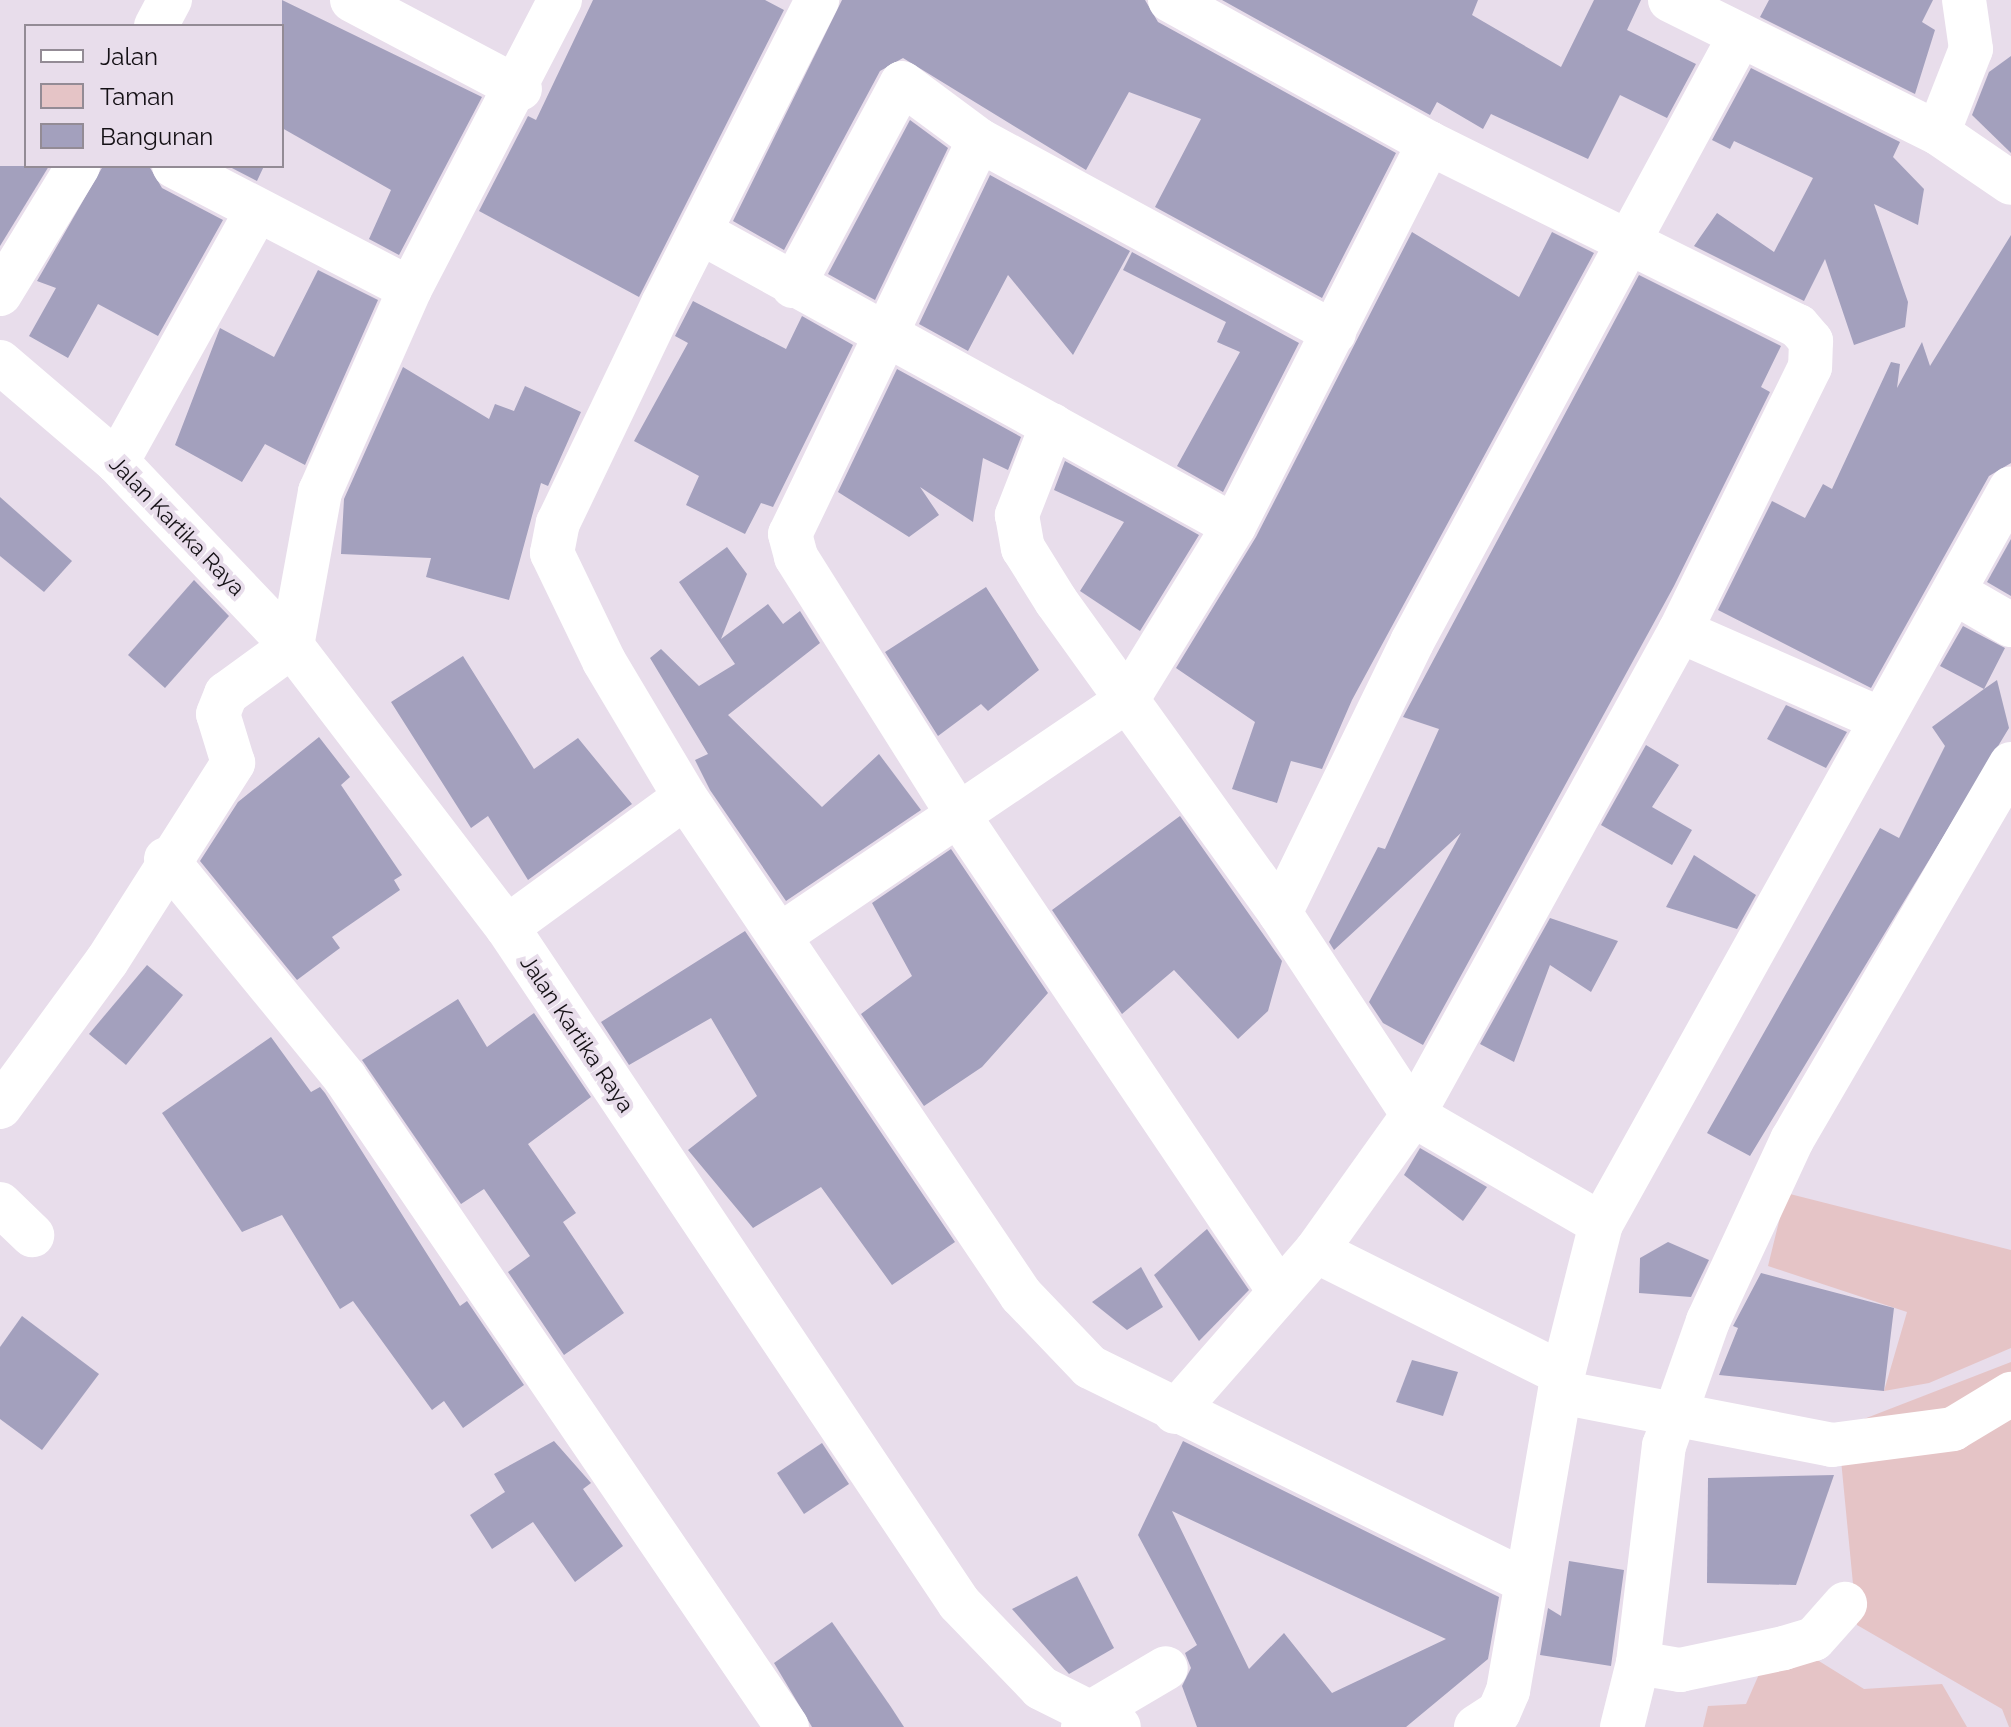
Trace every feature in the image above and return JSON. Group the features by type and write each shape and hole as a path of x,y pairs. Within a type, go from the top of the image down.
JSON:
{"street":[{"path":"157,24 170,0"},
{"path":"352,0 520,89"},
{"path":"0,1107 107,961 166,859 233,763 220,703 292,646 320,492 410,289 520,89 560,0"},
{"path":"1170,0 1429,143 1798,326 1811,341 1810,367 1680,631 1413,1115 1316,1251 1175,1412"},
{"path":"1670,0 1938,133 2011,183"},
{"path":"1938,133 1971,49 1964,0"},
{"path":"806,4 702,233 558,523 552,553 604,661 685,797 782,934 1021,1295 1090,1367 1175,1412 1524,1581"},
{"path":"1280,913 1412,642 1740,36"},
{"path":"793,286 902,83 979,140 1334,333"},
{"path":"979,140 882,332 790,534 796,557 959,816 1280,1292"},
{"path":"782,934 1127,700 1234,526 1429,143"},
{"path":"0,294 77,168"},
{"path":"178,168 256,212 410,289"},
{"path":"117,462 256,212"},
{"path":"702,233 793,286 1234,526"},
{"name":"Jalan Kartika Raya","path":"0,362 117,462 292,646 507,927 959,1603 1041,1688 1097,1722"},
{"path":"1052,425 1021,489 1023,548 1127,700 1280,913 1413,1115 1601,1224"},
{"path":"1476,1727 1505,1702 1524,1581 1562,1383 1601,1224 2011,488"},
{"path":"1954,592 2011,625"},
{"path":"1680,631 1880,719"},
{"path":"1622,1727 1660,1667 1680,1419 1708,1321 1792,1140 2011,764"},
{"path":"507,927 685,797"},
{"path":"166,859 345,1078 787,1727"},
{"path":"0,1204 32,1235"},
{"path":"1316,1251 1562,1383 1680,1419 1730,1430 1832,1445 1953,1429 2011,1394"},
{"path":"1660,1667 1814,1639 1845,1604"},
{"path":"1097,1722 1166,1668"}],"green space":[{"path":"1786,1193 2011,1250 2011,1348 1929,1383 1884,1391 1907,1312 1768,1266"},
{"path":"2011,1362 2009,1727 2002,1709 1857,1625 1838,1429"},
{"path":"1806,1653 1864,1689 1942,1684 1967,1727 1703,1727 1708,1706 1746,1704 1767,1656"}],"building":[{"path":"282,0 482,97 399,255 369,239 391,190 284,129"},
{"path":"593,0 765,0 784,10 639,297 479,211 528,116 536,120"},
{"path":"842,0 1145,0 1158,22 1396,153 1322,298 1155,207 1201,119 1129,92 1086,170 903,58 880,71 784,250 733,221"},
{"path":"1222,0 1478,0 1472,15 1561,67 1594,0 1641,0 1627,30 1696,64 1667,118 1620,95 1588,159 1491,114 1483,129 1437,102 1430,115"},
{"path":"1769,0 1933,0 1922,22 1935,30 1915,94 1760,17"},
{"path":"2011,56 2011,153 1972,115 1989,72"},
{"path":"1751,68 1900,142 1893,157 1924,189 1918,225 1874,204 1908,302 1905,327 1854,345 1825,259 1804,301 1694,246 1717,213 1774,252 1813,178 1734,141 1730,149 1712,140"},
{"path":"910,120 948,148 875,300 828,274"},
{"path":"0,166 48,168 0,246"},
{"path":"102,168 150,168 162,188 223,220 158,336 98,304 68,358 29,336 56,288 37,281"},
{"path":"232,168 263,168 257,181"},
{"path":"990,175 1130,251 1073,355 1008,275 968,351 919,324"},
{"path":"1412,232 1519,297 1552,232 1594,253 1352,700 1322,769 1291,761 1277,803 1232,789 1255,722 1176,668 1256,537"},
{"path":"2011,235 2011,463 1989,476 1871,688 1718,610 1772,501 1805,518 1823,484 1832,489 1891,362 1900,364 1897,388 1922,342 1930,366"},
{"path":"1132,252 1299,343 1223,492 1177,466 1240,352 1217,342 1226,322 1123,270"},
{"path":"318,270 378,300 305,465 265,444 242,482 175,445 220,328 274,357"},
{"path":"1639,275 1781,346 1761,387 1770,392 1674,586 1423,1045 1383,1023 1369,1002 1461,833 1334,950 1329,942 1378,847 1385,849 1439,729 1403,717"},
{"path":"693,301 786,349 802,316 853,345 773,507 761,503 745,534 686,505 699,476 634,441 688,343 675,336"},
{"path":"403,367 489,419 495,404 514,411 525,386 581,412 548,486 541,483 509,600 426,577 431,558 341,554 344,499"},
{"path":"897,369 1021,437 1008,470 983,458 973,522 920,487 939,515 909,537 838,492"},
{"path":"1065,461 1199,535 1140,631 1080,591 1124,522 1054,490"},
{"path":"0,497 72,561 44,592 0,556"},
{"path":"2011,539 2011,596 1987,582"},
{"path":"727,547 747,574 721,639 768,604 783,624 800,611 820,643 728,715 822,807 879,754 921,810 786,901 710,790 695,760 708,754 650,658 661,649 699,686 735,664 679,582"},
{"path":"194,580 229,616 165,688 128,655"},
{"path":"986,587 1039,670 988,711 981,704 938,736 885,652"},
{"path":"1963,626 2005,648 1984,689 1940,666"},
{"path":"463,656 534,769 578,738 632,804 528,880 488,816 471,828 391,702"},
{"path":"1997,680 2009,728 1750,1156 1707,1133 1880,828 1899,838 1945,746 1932,727"},
{"path":"1786,705 1847,732 1826,768 1767,739"},
{"path":"319,737 350,777 341,785 402,875 394,880 400,890 332,937 340,948 297,980 200,861 238,802"},
{"path":"1646,745 1679,765 1652,807 1692,830 1672,865 1601,825"},
{"path":"1180,816 1282,961 1268,1011 1238,1039 1174,970 1122,1014 1052,910"},
{"path":"951,849 1048,993 982,1067 924,1106 861,1014 912,976 872,903"},
{"path":"1694,855 1756,895 1737,929 1666,907"},
{"path":"1550,918 1618,941 1591,992 1550,965 1514,1062 1480,1044"},
{"path":"745,931 955,1242 892,1285 821,1187 753,1228 688,1150 757,1096 711,1018 629,1065 601,1022"},
{"path":"147,965 183,995 126,1065 89,1034"},
{"path":"458,999 487,1047 534,1013 591,1097 528,1144 576,1213 563,1222 624,1313 564,1355 508,1272 530,1256 484,1189 461,1204 362,1060"},
{"path":"271,1037 311,1092 320,1087 325,1093 460,1306 467,1301 524,1385 463,1428 444,1401 432,1410 353,1301 340,1309 282,1215 242,1232 162,1113"},
{"path":"1420,1148 1487,1187 1463,1221 1404,1175"},
{"path":"1207,1229 1249,1290 1199,1341 1154,1275"},
{"path":"1668,1242 1709,1260 1691,1297 1639,1293 1640,1258"},
{"path":"1141,1267 1163,1307 1127,1330 1092,1302"},
{"path":"1761,1273 1894,1308 1884,1391 1719,1375 1738,1328 1733,1326"},
{"path":"22,1316 99,1374 42,1450 0,1419 0,1347"},
{"path":"1412,1360 1458,1372 1443,1416 1396,1402"},
{"path":"554,1441 591,1483 583,1489 623,1546 575,1582 533,1522 492,1549 470,1515 505,1492 494,1474"},
{"path":"1183,1441 1499,1597 1488,1659 1406,1727 1197,1727 1182,1686 1191,1668 1185,1653 1197,1645 1138,1535","holes":["1172,1511 1446,1639 1332,1693 1284,1633 1249,1669"]},
{"path":"822,1443 849,1484 804,1514 777,1473"},
{"path":"1834,1475 1796,1585 1707,1583 1708,1478"},
{"path":"1569,1561 1624,1570 1611,1666 1540,1655 1548,1608 1561,1616"},
{"path":"1077,1576 1114,1648 1069,1674 1012,1609"},
{"path":"832,1622 904,1727 812,1727 774,1663"}]}
